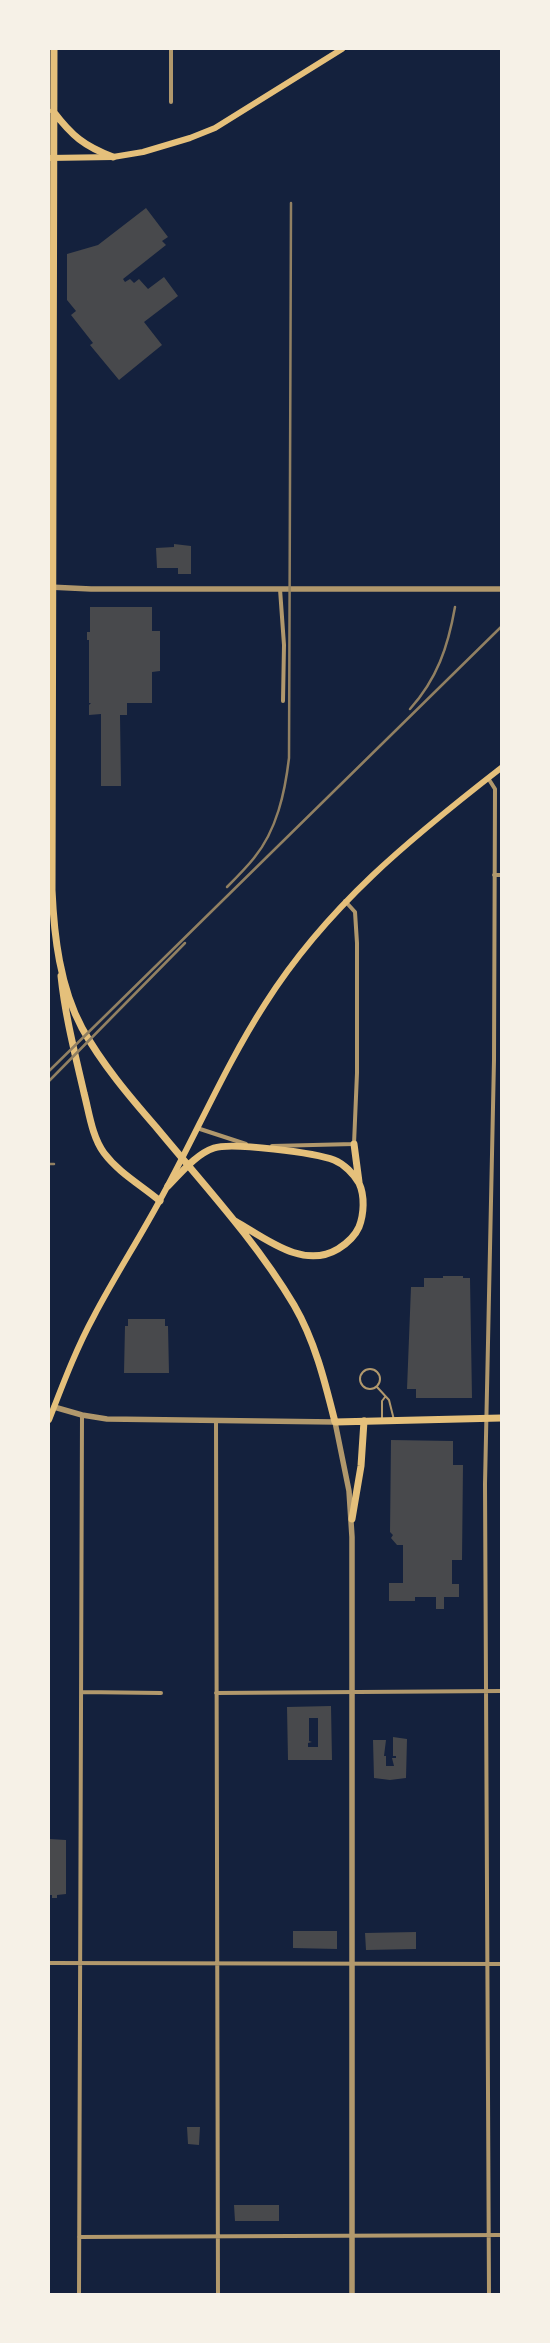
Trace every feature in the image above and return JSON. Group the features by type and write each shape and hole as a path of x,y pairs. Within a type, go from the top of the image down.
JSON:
{"main road":[{"path":"54,49 51,158 54,208 51,445 52,890 54,926 59,955 62,992 72,1043 95,1132 103,1152 119,1171 160,1201"},
{"path":"51,158 113,157 170,145 216,128 342,49"},
{"path":"53,111 75,138 91,149 113,157"},
{"path":"49,201 54,208"},
{"path":"49,1420 71,1363 95,1314 160,1201 224,1075 265,1003 295,960 345,901 410,840 501,768"},
{"path":"59,955 82,1027 101,1059 127,1093 222,1206 274,1273 295,1306 321,1366 335,1422 501,1418"},
{"path":"232,1219 296,1253 312,1256 332,1253 347,1243 358,1229 363,1204 354,1144"},
{"path":"168,1186 203,1152 216,1147 253,1146 335,1161 344,1166 359,1183"},
{"path":"352,1519 361,1466 364,1421"}],"street":[{"path":"170,102 171,49"},
{"path":"51,587 91,589 501,589"},
{"path":"280,589 284,651 283,701"},
{"path":"488,778 495,789 494,1007 487,1418 490,2294"},
{"path":"494,875 501,875"},
{"path":"197,1128 253,1146 354,1144 357,1073 357,943 355,912 345,901"},
{"path":"54,1406 82,1415 107,1419 335,1422 344,1456 352,1519 352,2294"},
{"path":"79,2294 82,1415"},
{"path":"216,1420 218,2294"},
{"path":"216,1693 501,1691"},
{"path":"81,1692 161,1693"},
{"path":"49,1963 501,1964"},
{"path":"79,2237 501,2235"}],"lane":[{"path":"370,1369 377,1371 380,1377 377,1387 370,1389 361,1384 360,1377 364,1371 370,1369"},
{"path":"377,1387 385,1397 390,1400 394,1421"},
{"path":"382,1421 382,1401 385,1397"}],"building":[{"path":"146,208 168,237 162,241 166,245 123,279 125,282 130,279 134,283 139,279 148,289 164,277 178,296 144,322 162,345 119,380 90,345 93,343 71,315 76,311 67,300 67,254 98,245"},
{"path":"174,544 191,546 191,574 178,574 178,568 157,568 156,548 174,547"},
{"path":"90,607 152,607 152,631 160,631 160,671 152,672 152,703 127,703 127,715 120,715 121,786 101,786 101,714 89,715 89,705 91,703 89,703 89,640 87,640 87,632 90,632"},
{"path":"443,1276 463,1276 463,1278 470,1278 472,1398 416,1398 416,1389 407,1389 411,1287 424,1287 424,1278 443,1278"},
{"path":"128,1319 165,1319 165,1326 168,1326 169,1373 124,1373 125,1326 128,1326"},
{"path":"391,1440 453,1441 453,1465 463,1465 462,1560 452,1560 452,1584 459,1584 459,1597 444,1597 444,1609 436,1609 436,1597 415,1597 415,1601 389,1601 389,1583 403,1583 403,1545 397,1545 391,1538 393,1535 390,1532"},
{"path":"331,1706 332,1760 288,1760 287,1707","holes":["309,1718 318,1718 318,1747 308,1747 308,1743 312,1742 309,1741"]},
{"path":"393,1737 407,1739 406,1778 390,1780 374,1778 373,1740 386,1740 384,1756 386,1756 386,1766 394,1766 392,1758 396,1758 396,1756 393,1756"},
{"path":"49,1839 66,1840 66,1894 57,1895 57,1898 52,1898 52,1895 49,1895"},
{"path":"293,1931 337,1931 337,1949 293,1948"},
{"path":"416,1932 416,1949 366,1950 365,1933"},
{"path":"187,2127 200,2127 199,2145 188,2144"},
{"path":"234,2205 279,2205 279,2221 235,2221"}],"railway":[{"path":"227,887 254,858 269,835 279,810 289,758 291,203"},
{"path":"410,709 427,686 440,662 449,636 455,607"},
{"path":"49,1071 501,627"},
{"path":"49,1081 185,943"},
{"path":"49,1164 54,1164"}]}
